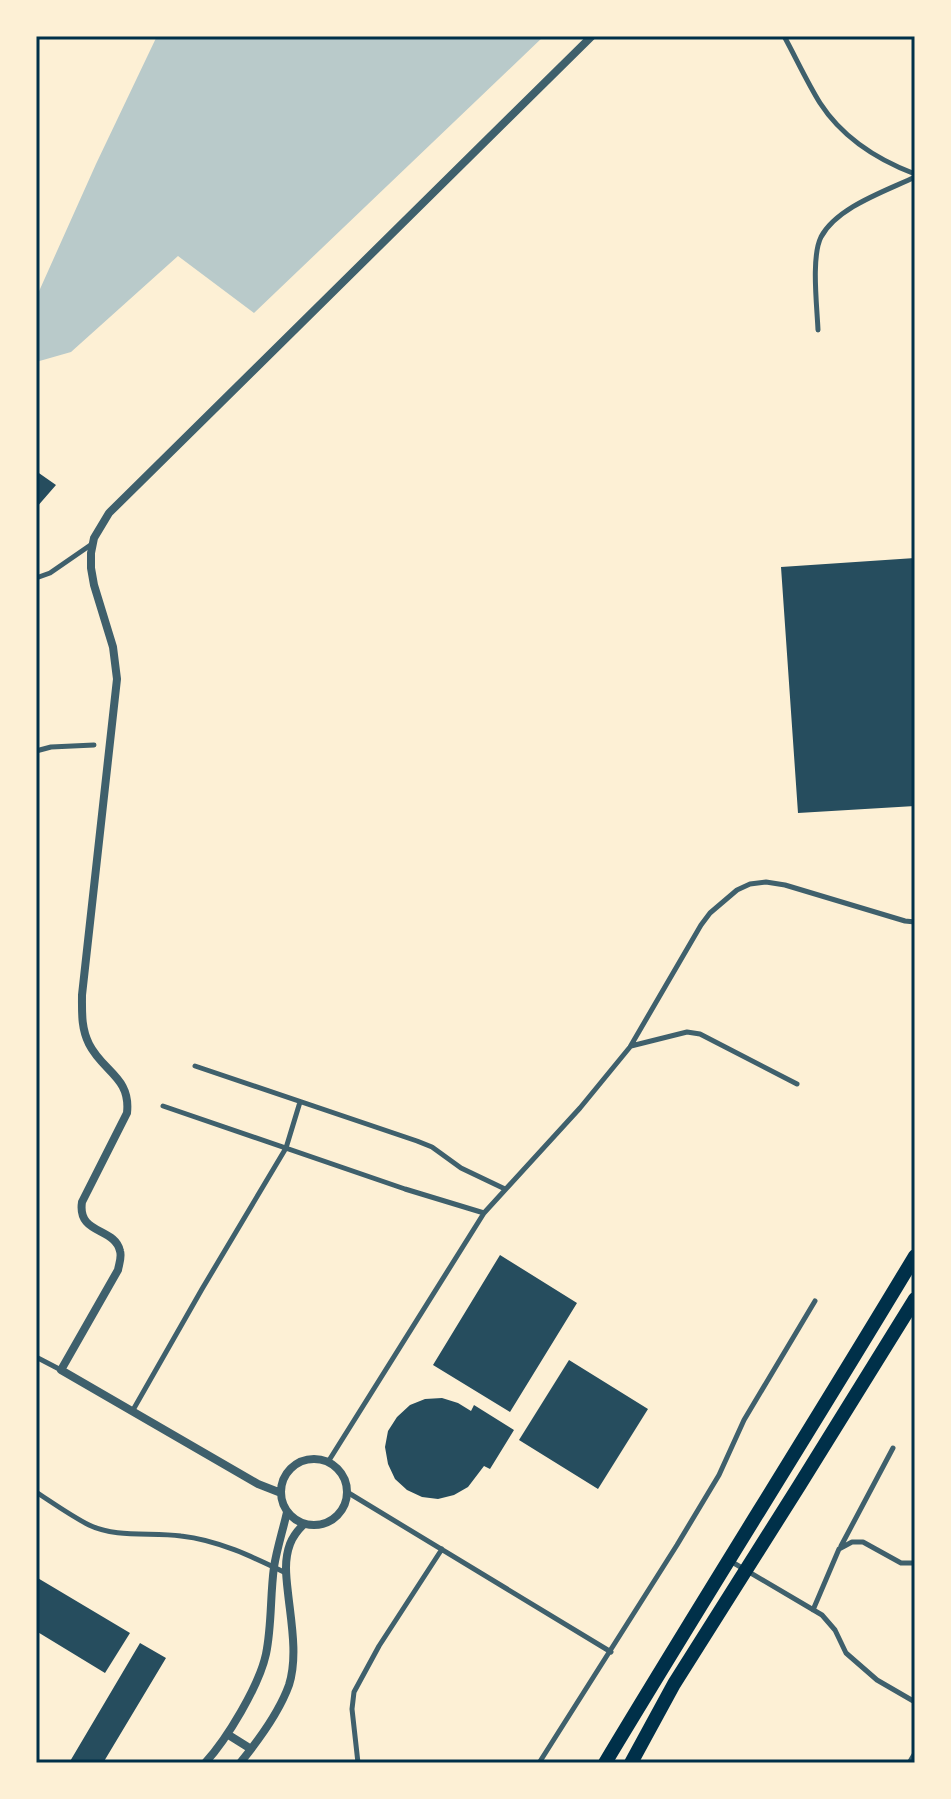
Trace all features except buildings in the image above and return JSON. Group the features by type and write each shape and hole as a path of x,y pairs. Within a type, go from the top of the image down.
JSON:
{"main road":[{"path":"605,1763 915,1256"},
{"path":"631,1763 674,1684 911,1305 888,1300"},
{"path":"642,1763 674,1684"}],"street":[{"path":"281,1493 258,1484 61,1370 118,1270 120,1251 117,1243 91,1226 80,1211 127,1113 128,1101 118,1078 90,1047 82,1019 82,995 117,679 113,647 91,568 93,543 109,513 592,36"},
{"path":"306,1460 328,1462 346,1482 346,1502 334,1519 325,1524 304,1524 287,1512 281,1493 283,1482 288,1472 306,1460"},
{"path":"205,1763 246,1702 266,1656 274,1568 287,1512"},
{"path":"240,1763 273,1715 289,1685 293,1662 286,1555 290,1543 304,1524"},
{"path":"227,1734 251,1749"}],"lane":[{"path":"784,36 820,104 846,133 888,163 915,176"},
{"path":"818,330 816,260 821,237 837,218 854,205 915,176"},
{"path":"36,578 50,573 93,543"},
{"path":"36,751 51,747 94,745"},
{"path":"328,1462 484,1213 580,1108 630,1047 710,913 737,890 766,882 915,922"},
{"path":"630,1047 687,1032 700,1034 797,1084"},
{"path":"195,1066 432,1147 461,1168 505,1189"},
{"path":"133,1410 286,1148 300,1102"},
{"path":"163,1106 484,1213"},
{"path":"539,1763 719,1475 744,1420 815,1301"},
{"path":"36,1357 61,1370"},
{"path":"813,1610 839,1549 893,1448"},
{"path":"36,1492 90,1525 109,1531 184,1536 223,1546 286,1573"},
{"path":"347,1492 611,1652"},
{"path":"839,1549 852,1542 863,1542 901,1563 915,1563"},
{"path":"358,1763 352,1709 354,1692 379,1646 442,1549"},
{"path":"728,1559 822,1615 835,1630 846,1653 877,1680 915,1702"},
{"path":"909,1763 915,1753"}],"shaded area":[{"path":"157,36 544,36 254,313 178,256 71,352 36,362 36,298"}]}
